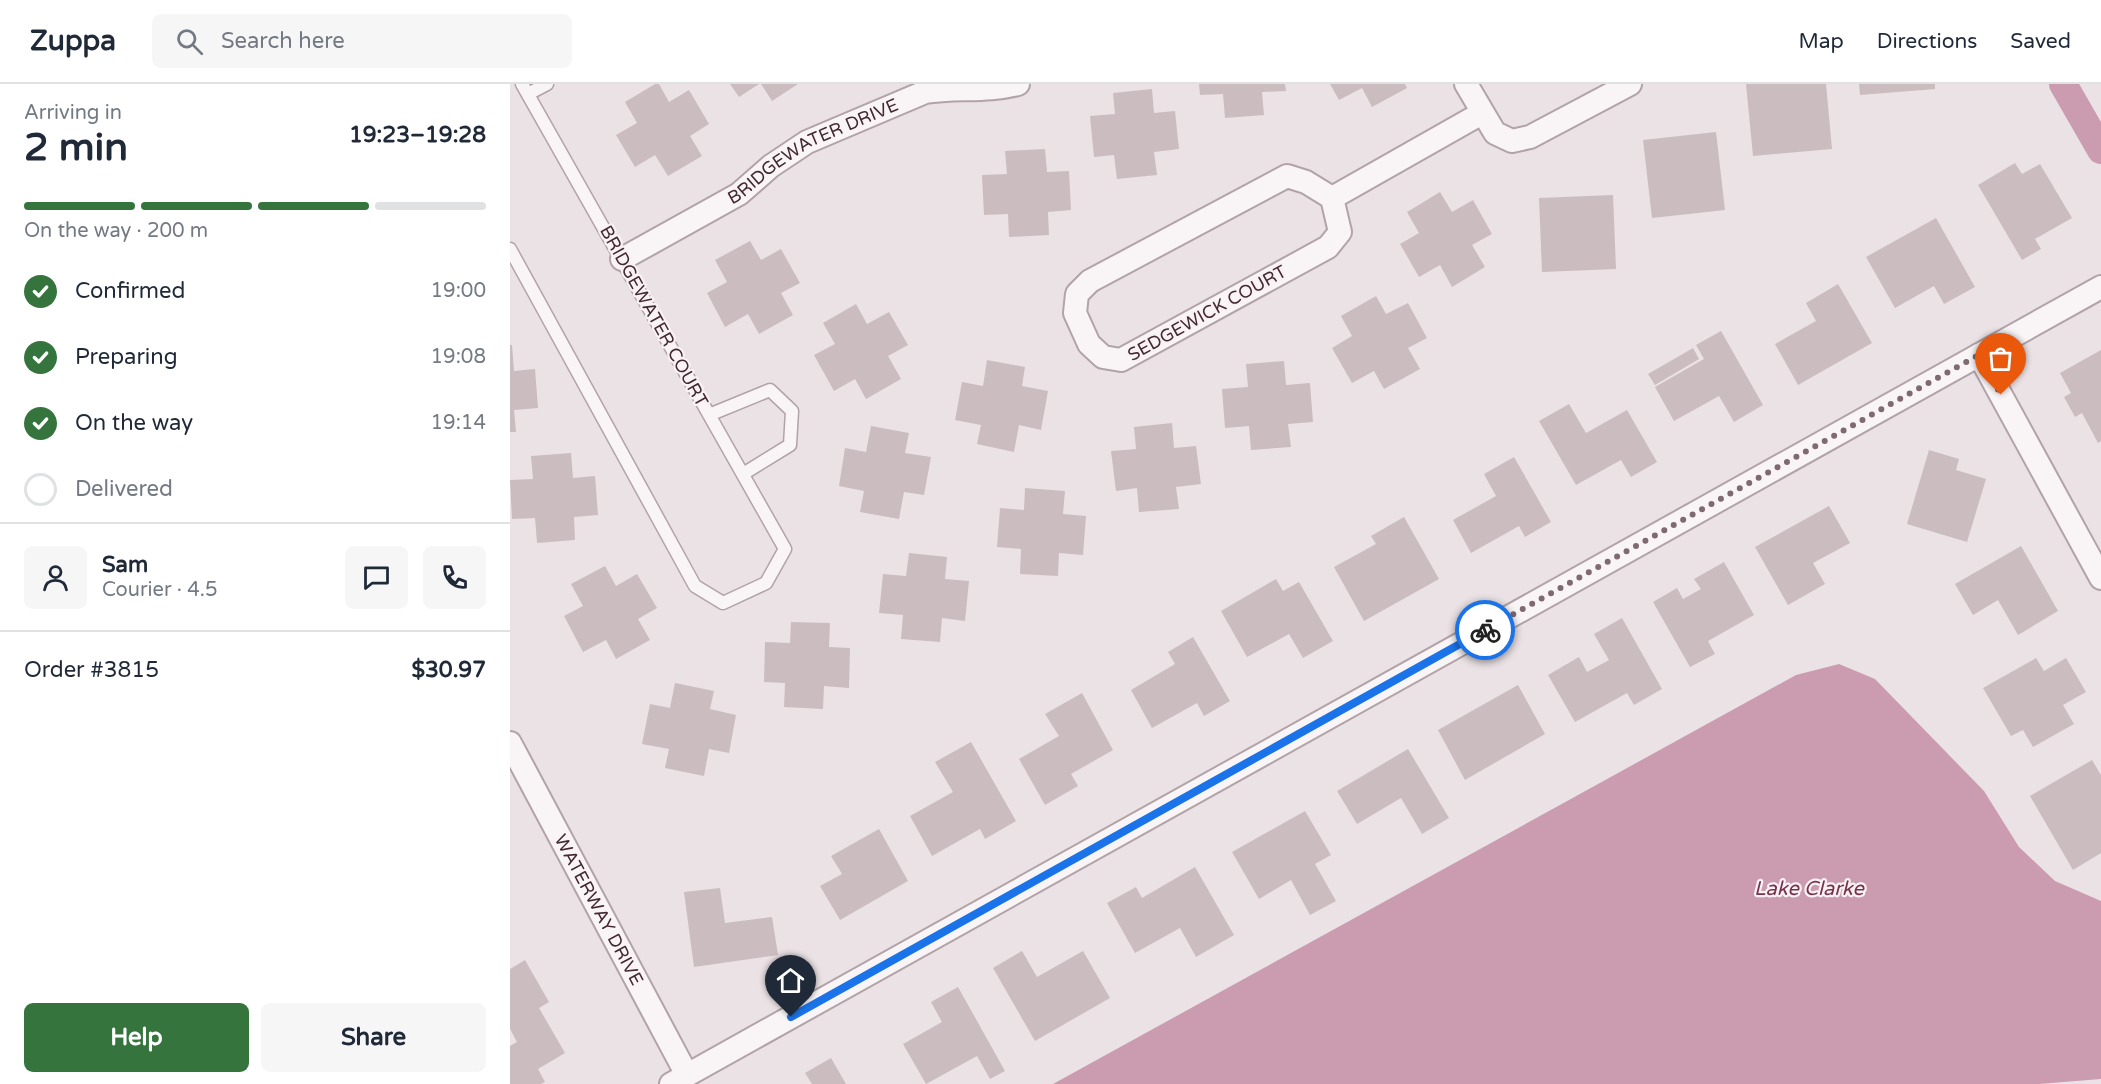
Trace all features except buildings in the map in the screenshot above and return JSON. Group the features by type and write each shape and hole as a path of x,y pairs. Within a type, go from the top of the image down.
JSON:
{"street":[{"name":"BRIDGEWATER DRIVE","path":"622,259 739,194 771,166 807,142 925,92 985,90 1018,84"},
{"path":"1466,84 1495,133 1512,141 1530,137 1630,84"},
{"path":"1332,198 1482,112"},
{"name":"SEDGEWICK COURT","path":"1287,177 1306,182 1332,198 1340,232 1328,247 1121,360 1103,357 1089,344 1075,313 1077,294 1090,281 1287,177"},
{"path":"679,1079 2101,287"},
{"path":"1979,355 2101,578"},
{"name":"WATERWAY DRIVE","path":"510,743 679,1079"}],"lane":[{"path":"525,89 547,84"},
{"name":"BRIDGEWATER COURT","path":"510,249 694,586 723,603 766,584 785,549 525,89"},
{"path":"709,415 770,390 792,411 789,445 743,474"}],"water":[{"name":"Lake Clarke","path":"1839,664 1875,679 1984,791 2019,847 2055,881 2101,901 2101,1079 2039,1084 1053,1084 1796,675"}],"waterway":[{"path":"2063,84 2101,150"}],"way so far":[{"path":"1485,630 1979,355 2001,395"}],"route":[{"path":"791,1017 1485,630"}]}
